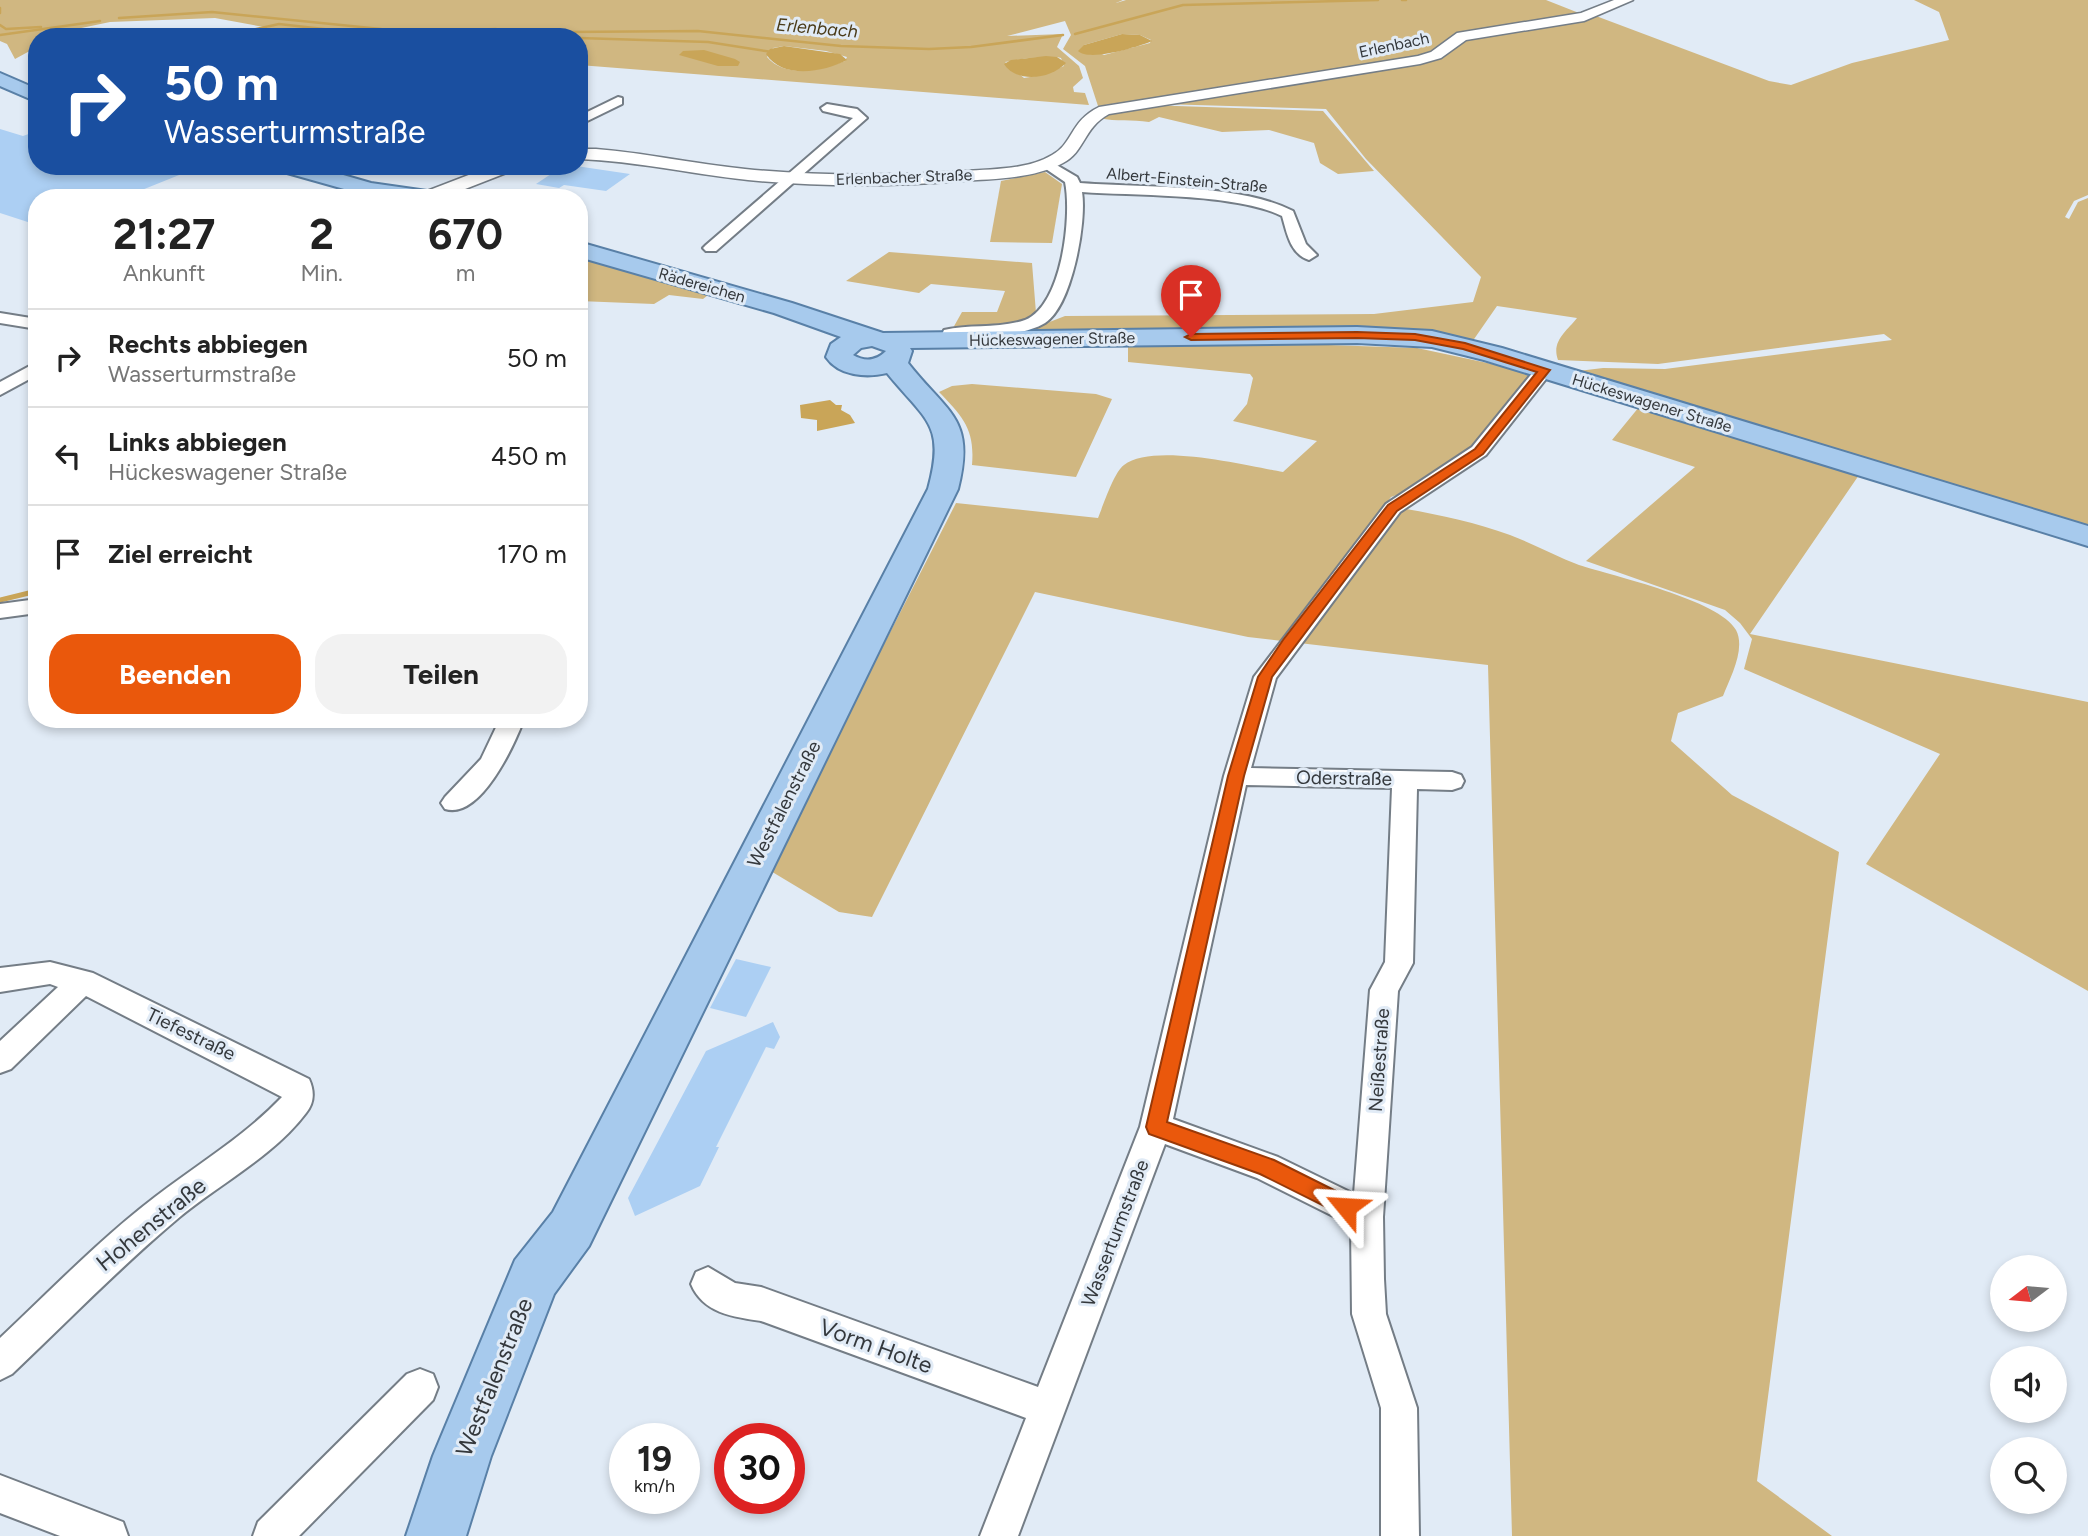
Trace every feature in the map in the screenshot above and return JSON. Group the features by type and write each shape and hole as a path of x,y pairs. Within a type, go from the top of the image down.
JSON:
{"main road":[{"path":"0,79 28,92"},
{"path":"317,175 361,189"},
{"name":"Rädereichen","path":"588,252 772,305 823,324 881,356"},
{"name":"Hückeswagener Straße","path":"881,356 942,341 1399,336 1453,344 1544,370 2075,532"},
{"name":"Westfalenstraße","path":"436,1536 462,1456 534,1278 551,1252 571,1229 943,489 953,453 948,430 940,418 881,356"},
{"name":"Westfalenstraße","path":"462,1536 485,1452 561,1284 570,1254 571,1229"}],"street":[{"name":"Erlenbach","path":"1201,94 1420,61 1436,55 1462,36 1584,17 1626,0"},
{"name":"Erlenbacher Straße","path":"588,155 792,178 934,178 1000,173 1048,164 1071,151 1080,127 1091,116 1122,106 1201,94"},
{"path":"588,116 618,101"},
{"path":"711,248 861,118 853,112 827,108"},
{"path":"942,341 957,332 1022,325 1044,318 1047,313 1063,273 1075,230 1075,187 1066,174 1048,164"},
{"path":"453,189 488,175"},
{"name":"Albert-Einstein-Straße","path":"1075,187 1241,199 1269,204 1288,214 1298,246 1308,255"},
{"path":"0,318 28,323"},
{"name":"Wasserturmstraße","path":"999,1536 1156,1127 1236,776 1265,677 1392,508 1479,452 1544,370"},
{"path":"0,390 28,373"},
{"path":"0,611 28,607"},
{"path":"454,803 475,786 493,764 508,728"},
{"name":"Oderstraße","path":"1236,776 1452,781"},
{"name":"Neißestraße","path":"1400,1536 1399,1408 1369,1314 1367,1217 1384,990 1399,963 1405,780"},
{"name":"Tiefestraße","path":"0,980 50,973 83,981 298,1088"},
{"path":"0,1060 83,981"},
{"name":"Hohenstraße","path":"0,1362 125,1243 166,1208 272,1129 297,1102 298,1088"},
{"path":"1156,1127 1266,1167 1367,1217"},
{"name":"Vorm Holte","path":"708,1284 729,1299 761,1304 1047,1408"},
{"path":"272,1536 421,1387"},
{"path":"0,1494 109,1536"}],"shaded area":[{"path":"0,0 1123,0 1116,3 1126,0 1546,0 1584,15 1474,30 1416,59 1098,106 1085,66 1063,49 1071,35 1065,21 1007,36 1063,34 1057,47 1079,66 1083,78 1073,87 1074,92 1085,93 1089,105 588,66 588,28 269,28 215,18 110,22 81,28 28,28 28,52 15,59 7,44 0,41","holes":["1122,34 1140,35 1151,40 1150,43 1104,55 1084,45","784,46 826,51 847,57 845,61 825,67 794,70 775,64 767,57 773,48","1061,58 1064,66 1042,75 1024,78 1005,62"]},
{"path":"1914,0 2088,0 2088,195 2074,201 2065,217 2069,219 2078,202 2088,198 2088,530 1570,372 1603,368 1665,369 1892,340 1884,334 1658,364 1558,360 1558,342 1577,318 1497,306 1472,342 1016,335 1065,316 1374,314 1473,302 1481,277 1366,159 1326,109 1161,104 1424,62 1468,36 1596,16 1769,81 1791,85 1852,63 1949,40 1939,12"},
{"path":"1122,34 1140,35 1152,41 1103,54 1092,55 1078,51 1084,45"},
{"path":"784,46 840,54 847,60 816,70 783,68 766,54 770,49"},
{"path":"704,50 740,62 738,66 718,66 679,55 683,51"},
{"path":"1057,57 1066,63 1052,73 1034,77 1017,75 1004,64 1011,60"},
{"path":"1147,105 1323,111 1374,171 1338,174 1320,163 1314,143 1269,130 1222,132 1159,117 1149,122 1100,118 1111,112"},
{"path":"1045,172 1062,184 1052,243 990,242 1001,181"},
{"path":"889,252 1032,263 1036,313 1028,319 1008,325 953,328 962,312 997,312 1005,291 931,284 919,293 846,281"},
{"path":"588,261 708,295 703,299 669,295 654,304 588,301"},
{"path":"1299,344 1417,348 1530,372 1531,376 1476,446 1416,488 1391,497 1282,641 1248,637 1035,592 872,917 839,912 769,870 956,503 1098,518 1120,469 1138,458 1201,458 1283,472 1317,441 1233,421 1247,404 1253,378 1250,374 1128,362 1128,347"},
{"path":"972,384 1096,394 1112,399 1076,477 972,465 971,442 966,424 939,392 952,386"},
{"path":"830,400 836,405 842,405 841,410 850,415 855,423 817,431 817,420 801,418 800,405"},
{"path":"1639,407 1859,475 1750,634 2088,702 2088,991 1866,864 1940,754 1744,669 1752,639 1740,623 1725,610 1586,561 1695,467 1612,440"},
{"path":"1406,509 1497,531 1579,565 1688,599 1726,619 1736,630 1739,646 1736,663 1723,696 1678,713 1671,741 1732,795 1839,852 1757,1481 1832,1536 1512,1536 1488,665 1299,643 1398,511"}],"building":[{"path":"0,129 23,136 28,134 28,175 179,175 144,189 28,189 28,222 0,213"},
{"path":"588,168 630,174 606,191 536,184 550,175 588,175"},
{"path":"736,959 771,967 746,1017 710,1008"},
{"path":"773,1022 780,1037 774,1049 766,1047 716,1147 719,1147 700,1186 635,1216 628,1198 706,1051"}],"waterway":[{"name":"Erlenbach","path":"1075,34 1183,5 1378,0"},
{"path":"0,8 0,13"},
{"name":"Erlenbach","path":"119,18 212,12 371,28"},
{"name":"Erlenbach","path":"50,28 100,21"},
{"path":"260,28 279,24 315,28"},
{"name":"Erlenbach","path":"0,25 6,29 41,27"},
{"name":"Erlenbach","path":"0,35 28,31"},
{"name":"Erlenbach","path":"588,32 698,31 841,46 929,49 971,47 1063,35"},
{"path":"588,38 708,42 772,52"},
{"path":"0,600 28,593"}],"route":[{"path":"1191,337 1415,337 1465,346 1544,370 1479,452 1392,508 1288,643 1265,677 1259,692 1236,776 1156,1127 1266,1167 1346,1207"}]}
